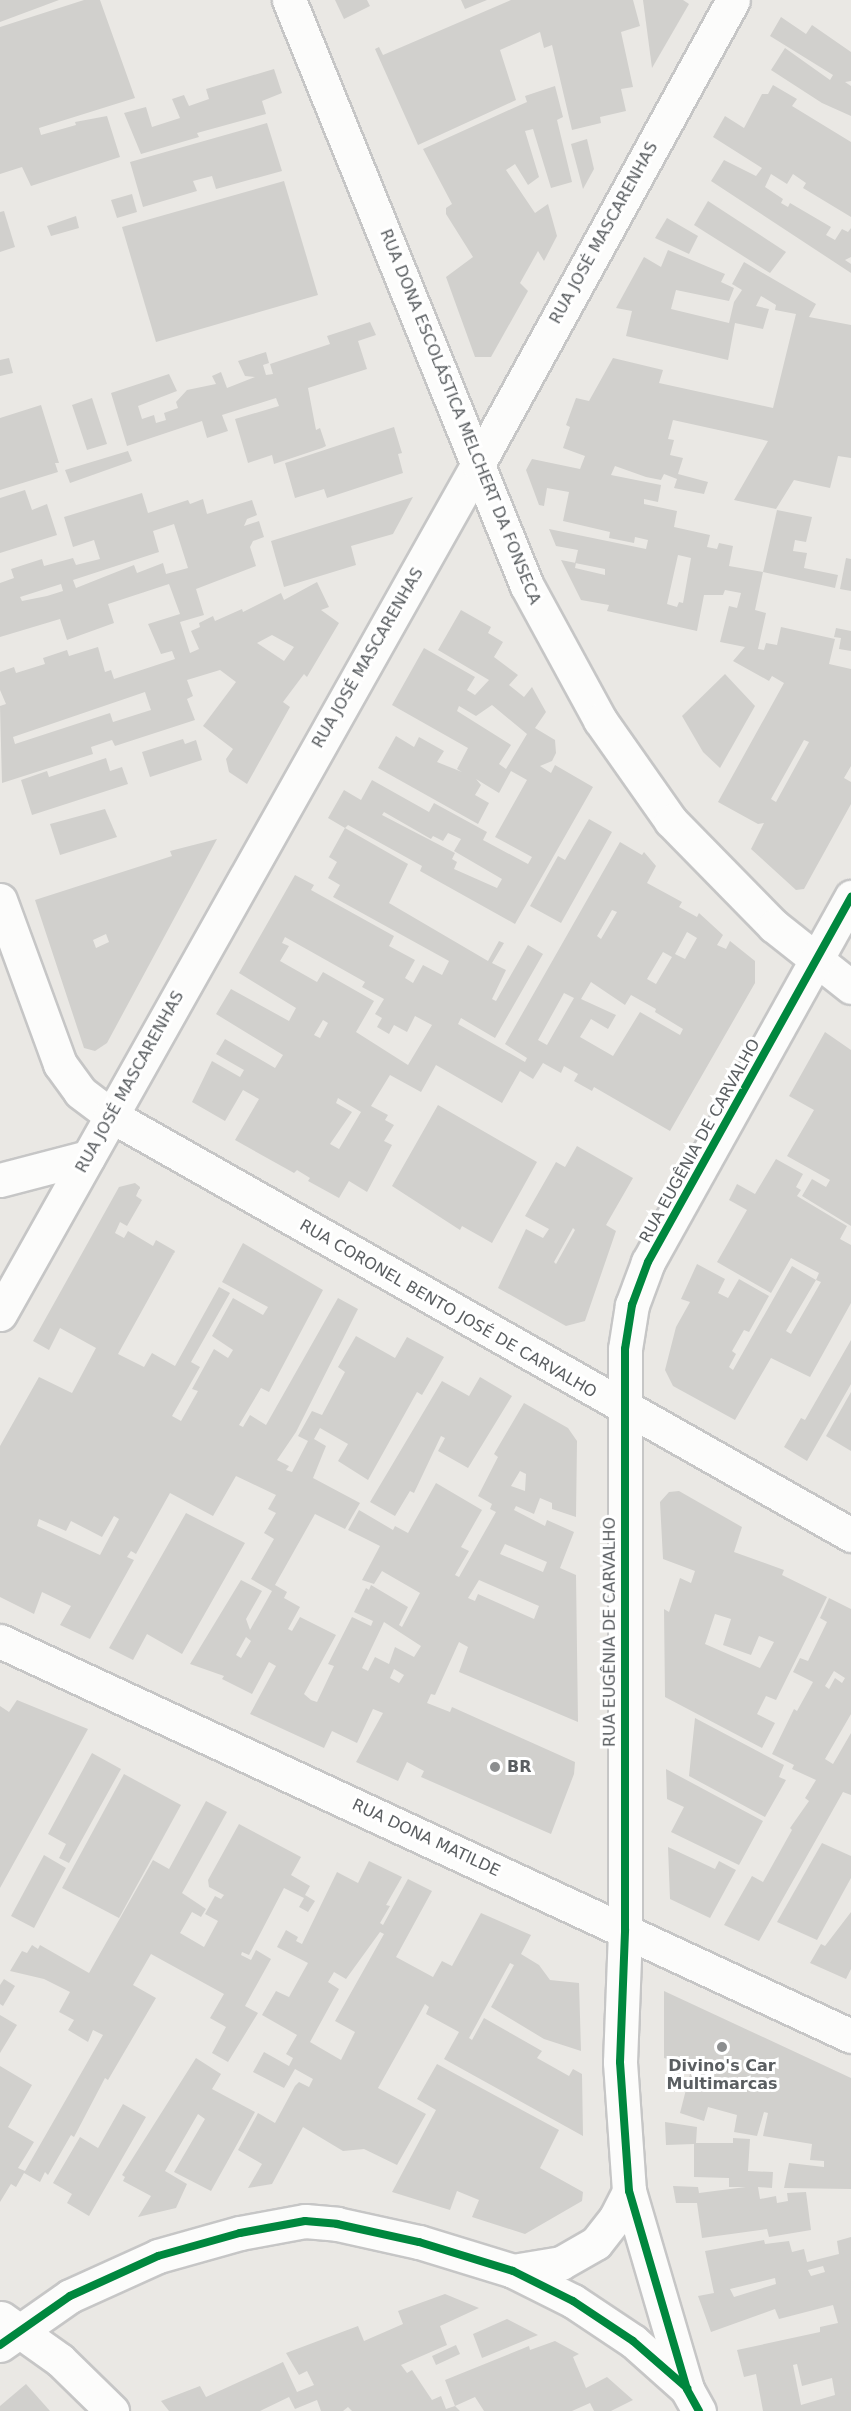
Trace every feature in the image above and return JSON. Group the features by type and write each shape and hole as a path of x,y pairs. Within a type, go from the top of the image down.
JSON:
{"street":[{"name":"RUA DONA ESCOLÁSTICA MELCHERT DA FONSECA","path":"289,0 527,586 600,720 671,821 767,920 851,987"},
{"name":"RUA JOSÉ MASCARENHAS","path":"0,1314 478,464 733,0"},
{"name":"RUA EUGÊNIA DE CARVALHO","path":"693,2400 629,2191 620,2062 625,1929 622,1407 625,1349 632,1305 648,1262 851,897"},
{"name":"RUA CORONEL BENTO JOSÉ DE CARVALHO","path":"0,900 39,1016 60,1064 80,1092 110,1115 851,1535"},
{"path":"0,1180 88,1157"},
{"name":"RUA DONA MATILDE","path":"0,1641 625,1929 851,2036"},
{"path":"513,2271 561,2263 596,2243 616,2217 629,2191"},
{"path":"6,2330 70,2296 158,2256 240,2233 304,2221 337,2224 419,2242 513,2271 573,2301 633,2341 693,2400"},
{"path":"6,2330 60,2360 112,2411"}],"building":[{"path":"0,0 59,0 0,22"},
{"path":"84,0 100,0 135,98 39,128 41,135 76,125 75,122 107,116 120,157 31,186 22,167 0,174 0,27"},
{"path":"335,0 367,0 370,6 344,19"},
{"path":"461,0 487,0 465,9"},
{"path":"511,0 633,0 640,26 621,32 633,87 621,89 626,111 600,117 601,123 572,130 552,45 544,48 540,32 500,50 516,100 418,145 375,49 379,47 383,55"},
{"path":"643,0 683,0 689,4 652,68"},
{"path":"781,17 806,34 812,25 851,52 851,81 845,82 851,86 851,116 822,103 771,70 785,48 830,80 833,75 770,36"},
{"path":"274,69 282,93 262,101 266,114 197,133 199,137 141,154 124,113 146,107 152,127 180,118 172,99 184,95 189,106 209,99 206,89"},
{"path":"773,85 797,99 792,106 851,142 851,217 803,188 806,183 793,174 787,184 771,174 765,187 783,199 781,203 788,207 790,203 831,227 826,235 835,240 842,229 848,232 851,228 851,257 845,260 851,264 851,273 711,181 724,160 756,176 762,168 713,137 725,116 744,128 762,94 768,94"},
{"path":"555,86 563,117 557,120 572,182 551,188 533,129 525,131 539,177 528,185 515,164 506,170 535,213 548,204 557,236 544,261 538,251 520,283 528,291 491,357 475,357 446,277 473,257 446,214 446,208 452,204 423,149 527,102 525,96"},
{"path":"267,123 282,171 216,189 212,176 193,181 197,191 143,207 130,162"},
{"path":"587,139 594,169 583,189 571,144"},
{"path":"284,181 318,295 156,342 122,227"},
{"path":"132,194 137,212 117,218 111,200"},
{"path":"708,201 786,252 770,273 694,225"},
{"path":"4,211 15,247 0,252 0,212"},
{"path":"76,216 79,228 51,236 47,226"},
{"path":"667,218 698,236 689,254 655,238"},
{"path":"668,250 725,274 721,282 734,288 729,301 676,290 671,309 729,323 734,302 742,290 732,284 744,262 816,304 809,317 851,325 851,458 838,456 830,488 794,480 776,509 734,500 768,441 673,420 668,439 674,440 670,455 683,458 678,474 708,482 704,494 674,488 677,479 664,474 661,480 615,466 611,475 661,485 658,502 644,499 644,504 677,511 674,527 710,535 707,547 717,549 719,543 733,546 729,566 763,572 755,610 766,613 758,649 764,650 766,643 777,645 781,627 835,639 829,664 851,669 851,766 844,778 851,782 851,804 804,889 796,890 751,849 764,823 758,824 718,802 784,683 772,676 769,681 733,661 745,647 720,642 729,606 737,608 741,593 725,590 723,595 704,595 697,631 607,611 609,605 581,600 561,560 575,563 578,550 556,546 549,529 646,549 648,540 635,537 634,543 609,538 610,532 563,521 569,492 547,488 544,506 539,505 526,470 532,459 580,469 585,456 563,448 570,427 566,425 576,398 589,401 613,358 663,370 659,383 773,408 796,314 775,310 776,305 761,296 756,306 769,309 763,329 735,323 728,360 626,336 632,311 616,308 644,257 661,267","holes":["678,555 691,558 683,603 679,602 677,607 667,604","576,563 605,569 605,575 575,568","804,740 809,742 776,802 771,799"]},
{"path":"370,322 376,335 358,341 367,369 308,388 316,430 320,428 326,446 274,464 272,455 248,463 235,419 279,406 276,398 222,415 228,431 207,438 202,421 127,446 111,393 169,374 177,391 138,406 142,419 154,415 156,423 166,420 164,413 178,408 176,402 187,390 216,384 212,376 221,372 227,388 255,377 245,376 238,361 266,352 269,363 263,365 266,375 273,374 270,364 330,344 327,336"},
{"path":"9,358 13,373 0,376 0,360"},
{"path":"92,398 107,444 87,450 72,405"},
{"path":"41,405 59,463 55,463 58,472 0,490 0,418"},
{"path":"394,427 402,453 398,454 403,473 327,498 324,489 295,498 285,463"},
{"path":"128,451 132,461 70,483 65,470"},
{"path":"25,490 32,510 47,504 57,535 0,553 0,498"},
{"path":"142,493 148,513 188,500 190,504 203,499 207,514 252,500 257,515 247,519 244,526 259,521 264,537 253,541 250,547 256,566 196,589 204,615 180,622 190,653 199,649 191,631 200,627 199,623 213,616 215,621 242,609 243,612 281,593 284,600 317,582 329,607 321,610 339,623 307,677 304,674 283,702 290,707 247,784 229,772 226,759 233,749 203,726 236,682 220,670 187,680 193,696 187,699 195,720 115,746 112,740 91,747 93,754 2,783 0,706 6,704 0,690 0,672 14,667 16,673 45,664 43,658 67,650 69,656 98,647 105,672 111,670 114,679 175,659 172,651 161,654 148,624 180,614 169,584 108,604 114,623 67,640 60,619 0,637 0,583 14,578 11,569 42,559 44,566 73,558 76,565 100,559 94,540 73,547 64,517","holes":["174,524 188,568 166,574 163,563 137,573 134,565 76,588 73,580 159,552 153,531","61,584 63,591 22,601 20,597","272,635 294,647 284,661 257,643","145,692 151,710 113,722 110,713 15,744 13,737"]},
{"path":"413,497 393,534 351,546 356,565 284,587 271,541"},
{"path":"777,510 812,517 806,542 795,540 793,551 807,553 804,568 838,575 835,588 763,572"},
{"path":"846,558 851,559 851,591 840,589"},
{"path":"461,610 491,627 488,633 503,642 494,657 518,675 509,685 524,697 532,687 546,712 535,728 555,740 556,753 552,761 540,766 551,773 555,765 593,787 515,924 420,871 422,866 348,825 345,828 328,818 344,790 361,800 372,780 429,812 434,803 487,832 483,840 528,864 532,857 495,837 527,780 511,771 499,793 476,779 481,785 475,795 489,803 478,824 378,768 396,736 414,747 419,737 444,751 437,762 462,772 457,769 468,748 392,705 424,648 475,677 467,690 475,695 489,680 438,650","holes":["492,705 527,734 506,769 499,764 511,745 457,711 459,706 476,716","384,812 431,839 433,836 443,841 448,833 461,839 454,851 502,879 497,888 454,869 457,862 452,859 455,853 382,815"]},
{"path":"836,628 851,631 851,651 839,649 841,638 834,637"},
{"path":"725,674 755,706 720,768 703,752 682,716"},
{"path":"183,739 185,744 196,740 202,760 150,777 142,752"},
{"path":"106,758 110,771 122,767 128,784 32,815 21,780 47,771 49,777"},
{"path":"105,809 117,837 60,855 50,824"},
{"path":"589,819 612,832 561,923 530,906 558,856 565,860"},
{"path":"345,828 408,864 389,903 488,961 499,941 504,943 492,963 506,970 492,999 496,1001 528,945 543,954 495,1038 461,1018 458,1024 525,1062 527,1058 505,1044 620,842 642,855 644,852 656,866 647,883 682,902 679,907 697,917 699,913 723,935 717,945 726,949 730,941 755,961 755,983 670,1131 594,1087 592,1091 574,1081 578,1074 564,1066 561,1073 543,1063 533,1079 520,1071 502,1103 436,1065 421,1092 390,1075 371,1106 388,1115 385,1120 394,1125 384,1141 392,1145 367,1192 349,1181 339,1198 308,1181 310,1178 297,1170 294,1173 235,1140 259,1099 243,1090 225,1121 192,1102 212,1061 240,1077 244,1070 216,1054 225,1039 275,1068 283,1055 216,1014 231,989 289,1021 296,1008 239,973 295,875 314,885 311,890 394,936 389,946 415,960 405,978 413,983 423,965 442,975 449,961 333,897 340,885 328,878 337,862 329,857","holes":["612,910 617,912 601,939 597,936","687,932 697,938 685,959 675,954","285,937 365,982 362,987 384,999 375,1014 382,1018 377,1027 389,1034 394,1025 407,1032 415,1016 432,1025 408,1065 356,1032 374,1001 323,972 317,982 280,961 289,946 282,943","663,952 672,957 656,984 647,979","591,982 625,1005 631,995 656,1009 655,1012 683,1029 680,1035 640,1012 613,1056 580,1037 591,1019 608,1029 616,1015 581,999","564,993 574,998 547,1045 538,1040","323,1020 328,1023 320,1038 314,1035","338,1098 361,1112 339,1149 330,1144 352,1112 336,1103"]},
{"path":"217,839 107,1043 95,1051 84,1048 35,900 172,856 170,851","holes":["106,934 109,942 96,948 93,940"]},
{"path":"825,1032 851,1050 851,1226 802,1196 812,1179 826,1187 830,1180 787,1156 814,1110 789,1096"},
{"path":"438,1105 537,1162 492,1243 462,1226 460,1230 392,1186"},
{"path":"577,1146 633,1178 606,1225 616,1231 585,1321 566,1326 498,1288 526,1229 543,1238 549,1229 525,1216 556,1162 565,1167","holes":["573,1228 575,1230 556,1264 554,1262"]},
{"path":"776,1159 803,1174 796,1187 801,1190 797,1196 847,1226 840,1239 851,1245 851,1303 810,1377 771,1358 735,1420 673,1386 665,1370 676,1327 690,1302 681,1299 697,1264 725,1279 718,1293 728,1298 739,1279 769,1296 749,1332 744,1330 732,1351 736,1354 729,1367 733,1370 792,1266 816,1280 819,1273 791,1258 771,1293 717,1262 747,1210 729,1200 737,1184 755,1194","holes":["816,1280 821,1282 791,1334 786,1331"]},
{"path":"135,1183 140,1187 136,1196 142,1200 127,1226 120,1222 115,1233 124,1238 128,1231 153,1246 156,1240 175,1251 118,1354 144,1367 152,1353 175,1366 219,1287 230,1293 191,1362 200,1367 172,1416 181,1421 198,1391 192,1389 214,1349 228,1358 233,1350 212,1336 233,1298 263,1315 268,1307 222,1282 243,1243 323,1290 269,1392 261,1388 239,1425 243,1427 250,1415 266,1425 338,1298 358,1309 296,1432 277,1460 289,1466 286,1470 292,1472 308,1441 298,1436 312,1411 322,1415 345,1372 338,1367 356,1336 395,1358 407,1337 444,1357 422,1395 417,1392 368,1480 338,1461 348,1444 320,1428 314,1439 326,1446 313,1478 360,1503 345,1529 315,1514 275,1585 287,1592 284,1598 300,1607 288,1629 292,1631 300,1617 336,1635 304,1694 311,1700 317,1702 334,1666 328,1664 352,1617 371,1626 373,1621 354,1612 366,1588 369,1590 371,1585 408,1607 399,1625 402,1627 420,1593 382,1571 374,1584 362,1580 380,1546 348,1530 359,1510 393,1530 395,1526 408,1533 436,1483 482,1510 461,1547 469,1551 455,1575 459,1577 496,1512 490,1509 492,1504 478,1496 498,1457 494,1454 524,1403 568,1428 577,1441 576,1517 552,1509 552,1503 540,1498 534,1514 516,1506 514,1510 545,1526 547,1520 574,1532 560,1568 576,1575 578,1722 459,1672 468,1647 459,1642 435,1695 431,1694 427,1703 450,1712 452,1707 575,1762 574,1774 551,1834 421,1777 424,1771 407,1762 398,1781 356,1762 383,1713 373,1709 357,1743 332,1731 324,1748 250,1714 276,1666 269,1662 252,1694 222,1679 224,1676 190,1664 241,1580 262,1591 246,1619 250,1630 272,1591 251,1579 274,1539 264,1533 276,1513 268,1509 276,1495 236,1476 213,1516 170,1493 136,1554 131,1551 127,1557 134,1560 90,1639 60,1625 71,1606 42,1592 34,1614 0,1597 0,1446 39,1377 72,1393 96,1348 60,1328 49,1350 33,1341 119,1187","holes":["520,1471 526,1474 525,1491 511,1486","114,1516 119,1519 100,1555 37,1526 39,1519 66,1531 71,1521 102,1537","505,1544 547,1562 543,1572 500,1554","479,1580 539,1606 534,1619 478,1594 475,1601 468,1598","384,1622 421,1646 414,1657 395,1647 389,1664 375,1657 368,1671 362,1668","246,1637 251,1641 241,1658 236,1655","394,1669 404,1675 399,1683 390,1678"]},
{"path":"851,1340 851,1384 807,1461 784,1447 801,1418 805,1420"},
{"path":"480,1377 512,1396 468,1468 438,1451 445,1438 441,1436 414,1493 410,1491 395,1516 370,1502 442,1381 469,1396"},
{"path":"851,1392 851,1451 826,1436"},
{"path":"679,1491 742,1527 734,1552 784,1570 782,1575 827,1597 776,1700 766,1696 757,1714 775,1723 762,1748 665,1697 664,1609 669,1612 680,1578 691,1583 695,1571 663,1559 660,1502 669,1492","holes":["715,1614 731,1619 723,1645 751,1655 759,1636 774,1642 760,1668 705,1644"]},
{"path":"186,1513 245,1543 182,1654 147,1634 133,1660 109,1648"},
{"path":"829,1598 851,1609 851,1714 825,1759 833,1764 851,1733 851,1795 843,1792 759,1941 724,1925 752,1876 763,1882 792,1830 790,1828 809,1801 805,1798 816,1780 792,1769 794,1765 772,1754 794,1709 797,1711 813,1682 793,1672 800,1658 808,1661 827,1622 820,1618","holes":["834,1671 845,1678 842,1683 835,1678 829,1689 825,1686"]},
{"path":"17,1700 88,1729 0,1888 0,1706 9,1712"},
{"path":"695,1718 784,1765 779,1777 786,1780 765,1817 689,1776"},
{"path":"92,1753 121,1769 69,1863 59,1858 66,1844 48,1834"},
{"path":"666,1769 763,1821 739,1865 671,1832 684,1807 667,1799"},
{"path":"124,1774 181,1805 119,1918 62,1888"},
{"path":"206,1801 227,1812 182,1893 206,1909 201,1917 192,1912 180,1933 204,1947 218,1921 205,1914 215,1896 221,1899 224,1895 209,1887 208,1880 239,1824 301,1857 291,1875 310,1886 305,1895 315,1901 308,1912 299,1907 304,1898 284,1888 249,1955 242,1952 241,1955 251,1960 256,1950 271,1959 245,2006 258,2013 228,2062 212,2053 226,2027 210,2018 224,1994 151,1954 133,1985 156,1998 108,2080 105,2078 74,2137 71,2135 48,2175 45,2172 40,2182 24,2173 16,2187 11,2184 0,2202 0,2066 32,2085 8,2127 34,2142 18,2168 25,2171 103,2035 93,2030 88,2042 68,2030 74,2020 59,2012 70,1992 44,1979 10,1971 22,1951 27,1953 32,1945 38,1949 40,1945 89,1973 153,1860 169,1869"},
{"path":"822,1843 851,1856 851,1878 817,1940 777,1922"},
{"path":"668,1847 715,1869 719,1861 736,1870 710,1918 670,1899"},
{"path":"44,1855 66,1868 34,1928 11,1916"},
{"path":"369,1861 402,1877 386,1905 390,1906 380,1923 383,1925 408,1879 432,1891 396,1957 433,1977 442,1961 452,1966 481,1913 531,1935 521,1954 539,1965 550,1980 579,1983 581,2051 544,2039 491,2007 514,1965 510,1963 469,2038 472,2040 484,2018 542,2051 537,2058 569,2076 573,2069 582,2074 583,2136 444,2059 459,2032 426,2014 429,2007 425,2004 378,2088 426,2114 397,2165 364,2149 343,2151 303,2127 272,2184 248,2188 262,2164 238,2150 258,2113 275,2123 295,2086 299,2082 309,2087 313,2079 295,2069 284,2088 253,2072 264,2052 289,2066 293,2058 286,2054 297,2035 262,2015 276,1991 289,1997 308,1963 277,1947 286,1930 298,1937 296,1941 302,1944 337,1872 358,1883","holes":["380,1932 384,1934 335,2021 355,2032 341,2060 310,2042 339,1989 328,1982 334,1972 346,1979"]},
{"path":"851,1912 851,1969 846,1979 810,1963 821,1944 825,1946"},
{"path":"4,1979 15,1986 3,2006 0,2004 0,1985"},
{"path":"664,1991 851,2078 851,2189 784,2188 789,2163 824,2167 824,2161 810,2160 812,2144 763,2136 768,2113 764,2112 757,2136 734,2132 737,2115 708,2107 704,2121 680,2113 692,2066 664,2058"},
{"path":"0,2015 17,2025 0,2053"},
{"path":"196,2058 221,2074 212,2089 255,2112 211,2191 174,2172 205,2119 198,2114 165,2171 187,2184 176,2208 138,2217 151,2196 123,2181 125,2177 122,2175"},
{"path":"437,2064 559,2130 540,2168 583,2192 582,2201 525,2234 472,2217 479,2200 457,2191 450,2210 392,2192 436,2110 417,2099"},
{"path":"123,2104 146,2117 89,2216 67,2203 72,2194 53,2183 80,2137 98,2148"},
{"path":"665,2122 697,2127 696,2143 733,2143 733,2138 750,2139 748,2171 773,2172 772,2188 758,2187 760,2199 776,2196 777,2203 788,2201 787,2193 806,2192 811,2230 769,2237 767,2229 702,2238 697,2203 676,2203 673,2186 698,2187 699,2193 746,2187 729,2187 729,2178 694,2177 694,2144 666,2145"},
{"path":"851,2237 851,2411 763,2411 756,2374 744,2377 737,2350 820,2332 820,2327 838,2323 833,2305 779,2319 775,2309 711,2332 698,2296 714,2293 705,2251 764,2240 765,2244 789,2241 792,2252 804,2249 807,2262 839,2254 837,2241","holes":["823,2266 825,2272 811,2276 808,2270","775,2278 776,2284 734,2297 730,2289","797,2364 802,2386 832,2378 835,2395 801,2405 793,2365"]},
{"path":"445,2294 479,2308 440,2326 447,2345 401,2365 407,2373 412,2370 432,2400 441,2396 446,2409 455,2406 460,2411 352,2411 348,2407 343,2411 321,2411 317,2400 295,2409 289,2397 260,2411 169,2411 161,2401 200,2386 206,2397 283,2362 297,2392 314,2385 307,2371 299,2375 286,2353 358,2326 364,2341 403,2324 398,2311"},
{"path":"507,2319 538,2335 482,2358 473,2334"},
{"path":"555,2341 579,2354 573,2357 586,2388 607,2377 633,2400 611,2411 594,2411 590,2403 572,2411 484,2411 475,2397 455,2406 445,2380 529,2346 530,2350"},
{"path":"456,2345 460,2354 436,2365 432,2356"},
{"path":"26,2384 50,2411 0,2411 0,2406"}],"cycle path":[{"path":"699,2411 687,2389 629,2191 620,2062 625,1929 625,1349 632,1305 648,1262 851,897"},
{"path":"0,2345 70,2296 158,2256 240,2233 305,2221 337,2224 419,2242 513,2271 573,2301 633,2341 687,2388"}],"place":[{"name":"BR","path":"495,1767"},
{"name":"Divino's Car Multimarcas","path":"722,2047"}]}
